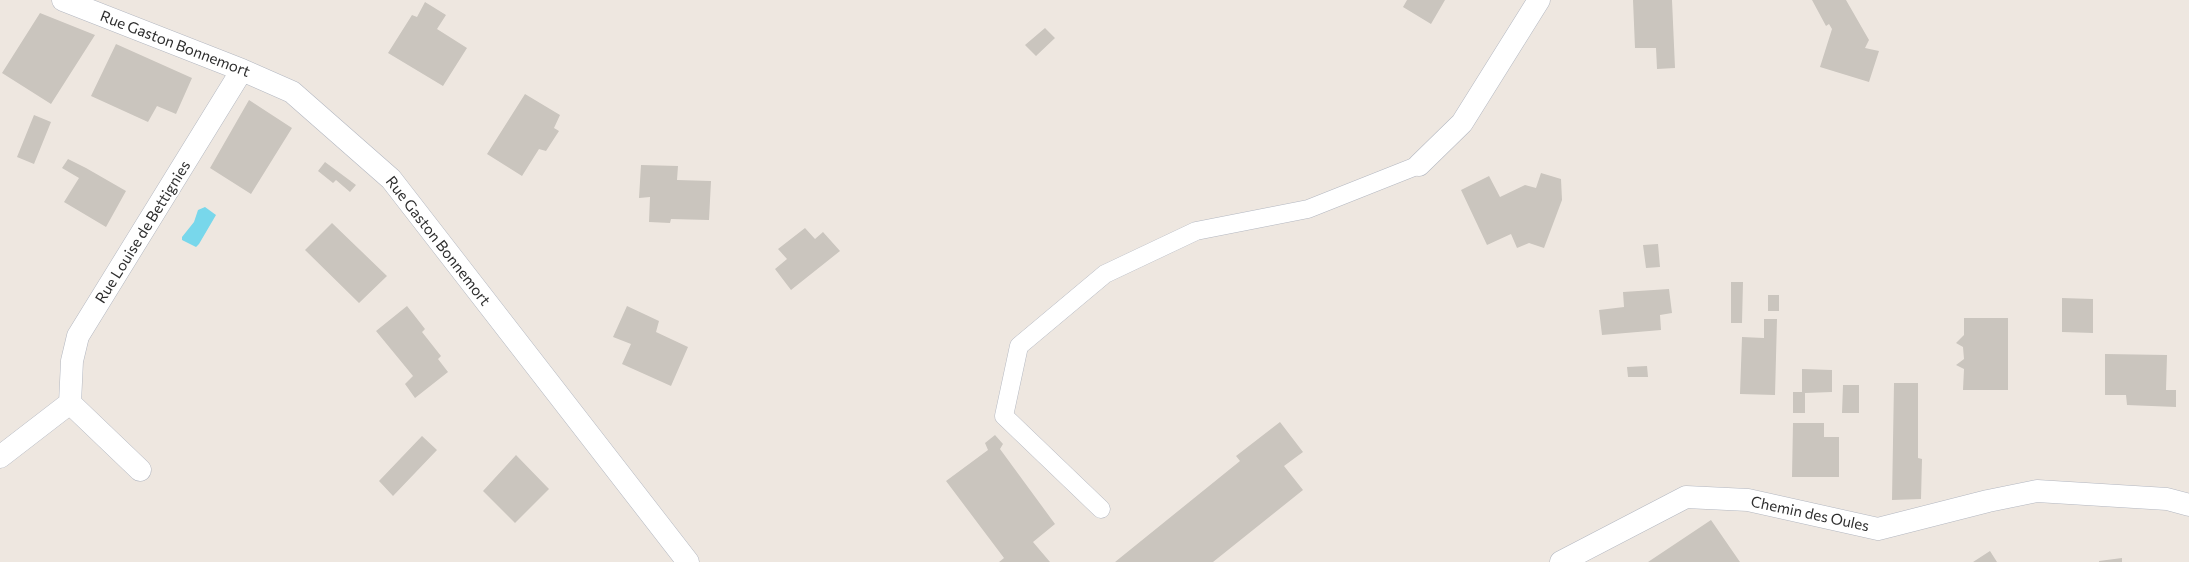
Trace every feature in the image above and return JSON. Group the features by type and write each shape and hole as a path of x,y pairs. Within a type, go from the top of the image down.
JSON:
{"street":[{"name":"Rue Gaston Bonnemort","path":"64,0 242,70 292,92 391,179 688,562"},
{"path":"1419,165 1462,123 1538,0"},
{"name":"Rue Louise de Bettignies","path":"70,403 72,361 78,336 242,70"},
{"path":"0,457 70,403 140,470"},
{"name":"Chemin des Oules","path":"1561,562 1686,498 1748,500 1878,529 1988,501 2036,491 2167,499 2189,505"}],"lane":[{"path":"1100,509 1004,416 1019,346 1105,274 1196,231 1308,209 1419,165"}],"water":[{"path":"205,207 216,215 196,247 182,240 182,237 194,222 198,210"}],"building":[{"path":"1407,0 1445,0 1431,24 1403,7"},
{"path":"1633,0 1672,0 1675,68 1657,69 1656,48 1635,48"},
{"path":"1812,0 1846,0 1869,40 1865,48 1879,51 1869,82 1820,67 1832,29 1829,24 1826,26"},
{"path":"425,2 446,15 437,29 467,48 443,86 388,53 412,15 417,17"},
{"path":"40,13 95,35 51,104 2,73"},
{"path":"1045,28 1055,38 1036,56 1025,45"},
{"path":"116,44 192,78 176,114 157,106 148,122 91,96"},
{"path":"525,94 560,115 554,128 559,131 546,151 539,149 522,176 487,154"},
{"path":"249,100 292,128 251,194 210,168"},
{"path":"34,115 51,122 34,164 17,157"},
{"path":"68,159 126,191 106,227 64,202 79,178 62,168"},
{"path":"325,162 356,185 350,192 336,180 333,183 318,171"},
{"path":"641,165 678,166 677,180 711,181 709,220 671,219 670,223 649,222 650,197 639,198"},
{"path":"1541,173 1561,179 1562,200 1544,248 1529,243 1517,248 1511,234 1487,245 1461,190 1489,176 1500,197 1525,185 1536,188"},
{"path":"332,223 387,276 359,303 305,250"},
{"path":"805,228 815,239 823,232 840,251 791,290 775,269 787,259 778,249"},
{"path":"1658,244 1660,267 1646,268 1643,245"},
{"path":"1731,282 1743,282 1742,323 1731,323"},
{"path":"1669,289 1672,313 1660,315 1661,330 1602,335 1599,310 1624,307 1623,292"},
{"path":"1768,295 1779,295 1779,311 1768,311"},
{"path":"2062,298 2093,299 2093,333 2062,332"},
{"path":"407,306 425,329 422,332 441,356 438,359 448,372 415,398 405,384 413,376 376,331"},
{"path":"627,306 659,321 656,332 688,347 671,386 622,364 631,344 613,337"},
{"path":"1964,318 2008,318 2008,390 1963,390 1964,369 1956,365 1964,359 1963,347 1956,343 1964,335"},
{"path":"1764,319 1777,319 1775,395 1740,394 1742,337 1764,338"},
{"path":"2105,354 2167,355 2166,390 2176,390 2176,407 2127,405 2126,395 2105,395"},
{"path":"1647,366 1648,377 1628,377 1627,367"},
{"path":"1802,369 1832,370 1832,392 1805,393 1805,413 1793,413 1793,392 1802,392"},
{"path":"1894,383 1918,383 1918,458 1922,459 1921,499 1892,500"},
{"path":"1843,385 1859,385 1859,413 1842,413"},
{"path":"1280,422 1303,452 1284,466 1303,490 1213,562 1115,562 1240,461 1236,456"},
{"path":"1793,423 1824,423 1824,437 1839,437 1839,477 1792,477"},
{"path":"995,435 1003,444 1000,449 1055,524 1033,542 1050,562 999,562 1004,558 946,481 988,450 985,443"},
{"path":"422,436 437,450 393,496 379,481"},
{"path":"516,455 549,489 515,523 483,491"},
{"path":"1711,520 1740,562 1648,562"},
{"path":"1990,551 1997,562 1973,562"},
{"path":"2122,558 2122,562 2099,562 2099,561"}]}
